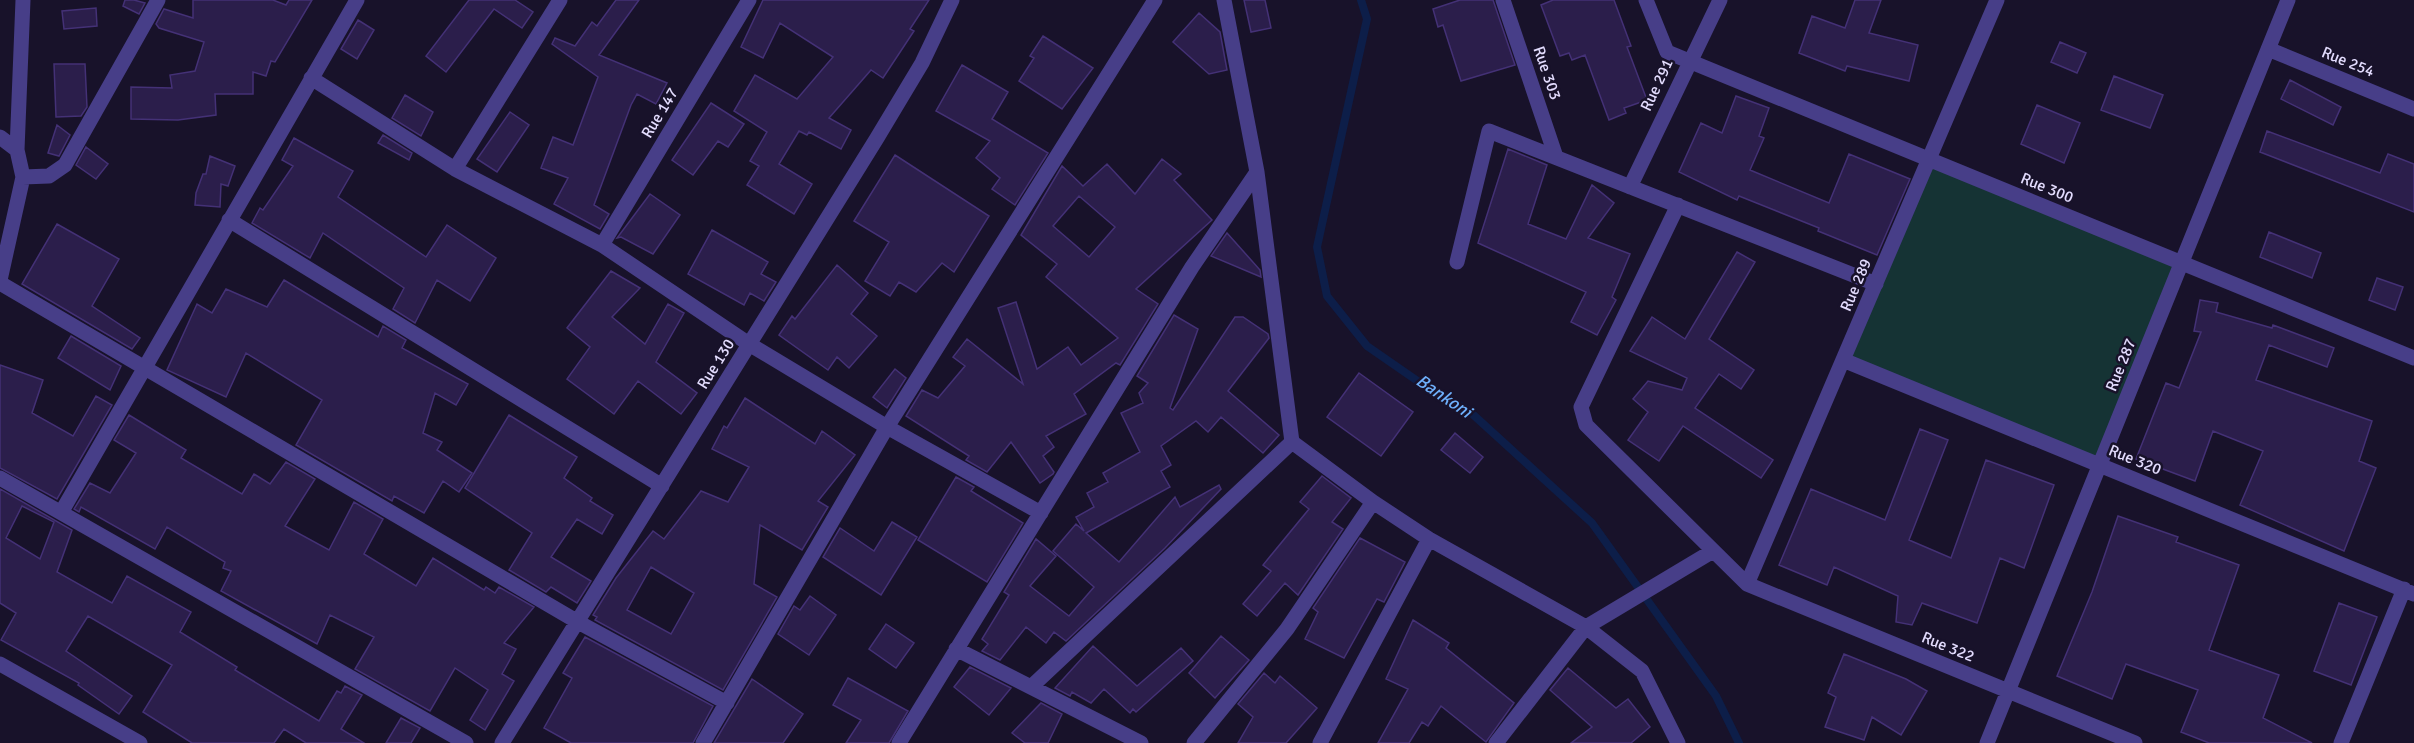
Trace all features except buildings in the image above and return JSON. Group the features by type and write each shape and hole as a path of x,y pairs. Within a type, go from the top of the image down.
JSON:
{"street":[{"path":"23,0 17,150 23,177 0,281 578,622 727,703"},
{"path":"23,177 49,176 65,165 158,0"},
{"path":"455,169 560,0"},
{"name":"Rue 147","path":"602,245 749,0"},
{"name":"Rue 130","path":"502,743 899,101 922,63 952,0"},
{"path":"703,743 887,428 1155,0"},
{"path":"1224,0 1257,172 1292,442 1373,502 1429,539 1586,627 1642,671 1678,743"},
{"name":"Rue 303","path":"1503,0 1556,157"},
{"name":"Rue 300","path":"1646,0 1667,52 2414,358"},
{"name":"Rue 291","path":"1630,187 1720,0"},
{"name":"Rue 289","path":"1747,584 1997,0"},
{"name":"Rue 287","path":"1987,743 2288,0"},
{"path":"62,512 356,1"},
{"name":"Rue 254","path":"2268,49 2414,109"},
{"path":"311,78 455,169 602,245 750,344 887,428 1041,513"},
{"path":"1457,262 1489,131 1876,284"},
{"path":"0,137 17,150"},
{"path":"899,743 1192,267 1257,172"},
{"path":"1678,205 1581,407 1586,425 1747,584"},
{"path":"229,220 662,486"},
{"name":"Rue 320","path":"1843,360 2409,592"},
{"path":"1031,687 1292,442"},
{"path":"0,478 466,743"},
{"path":"1194,743 1287,629 1373,502"},
{"path":"1320,743 1429,539"},
{"path":"1496,743 1586,627 1713,551"},
{"name":"Rue 322","path":"1747,584 2135,743"},
{"path":"2341,743 2409,592"},
{"path":"956,649 1141,743"},
{"path":"0,664 140,743"}],"green space":[{"path":"1929,159 2181,263 2100,465 1843,360"}],"waterway":[{"name":"Bankoni","path":"1361,0 1367,19 1317,247 1327,296 1367,346 1419,382 1468,410 1592,523 1716,696 1739,743"}]}
